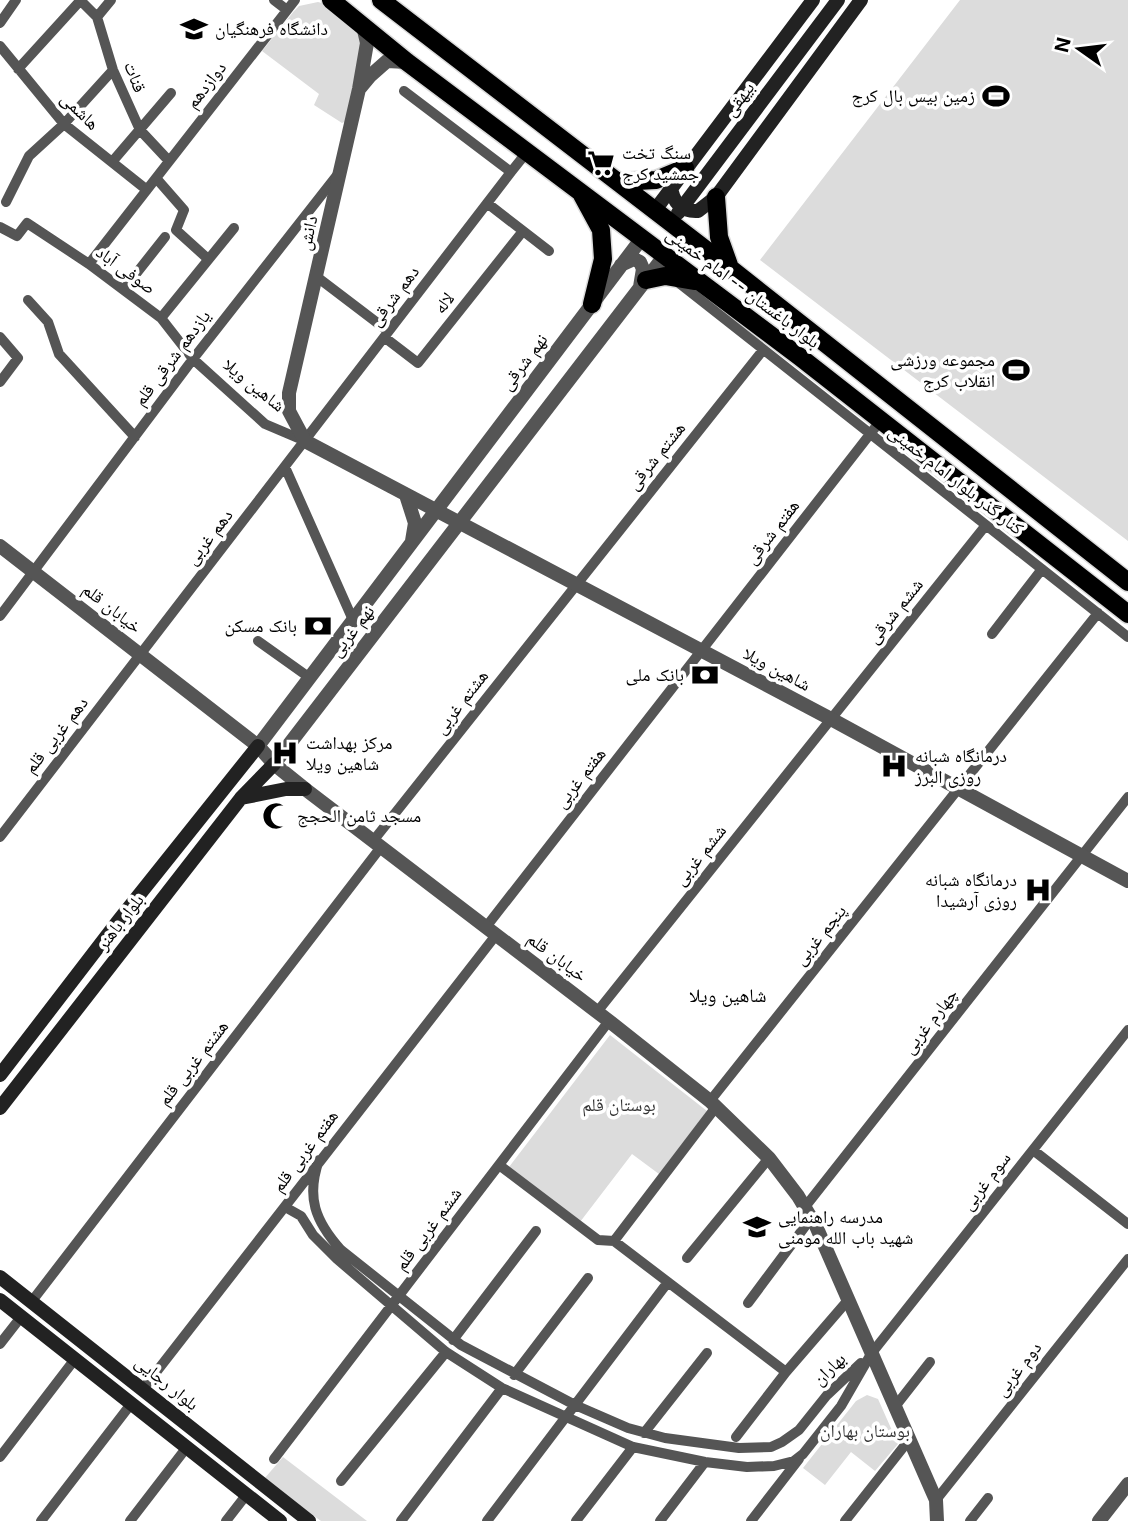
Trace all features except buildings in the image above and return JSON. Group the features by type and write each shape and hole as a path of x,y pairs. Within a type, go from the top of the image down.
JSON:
{"main road":[{"name":"بلوار باغستان -- امام خمینی","path":"331,0 407,62 816,369 876,427 1128,614"},
{"name":"بلوار باغستان -- امام خمینی","path":"380,0 655,210 676,215 731,269 1128,582"},
{"name":"بیهقی","path":"655,210 813,0"},
{"name":"بیهقی","path":"676,215 838,0"},
{"path":"671,187 676,215 698,211 716,197 861,0"},
{"path":"619,182 656,180 685,169"},
{"path":"578,189 601,230 603,258 592,304"},
{"path":"716,197 719,237 731,269"},
{"path":"643,284 669,276 686,278 705,285"},
{"path":"800,357 809,354 814,348 814,335"},
{"path":"816,369 822,354 834,351"},
{"name":"بلوار باهنر","path":"0,1075 258,746"},
{"name":"بلوار باهنر","path":"0,1108 241,798 274,764"},
{"path":"241,798 286,789 304,789"},
{"name":"بلوار رجایی","path":"0,1277 309,1521"},
{"path":"0,1300 281,1521"}],"street":[{"path":"0,23 16,0"},
{"path":"18,69 80,0"},
{"name":"قنات","path":"80,0 97,17 123,97 140,130 169,161"},
{"path":"97,17 111,0"},
{"path":"274,0 293,2"},
{"name":"دوازدهم","path":"89,264 293,2"},
{"name":"دانش","path":"305,440 289,411 289,393 359,89 367,43 363,26"},
{"name":"هاشمی","path":"0,46 64,124 147,190"},
{"path":"359,89 387,61 407,62"},
{"path":"6,202 29,156 64,124 113,70"},
{"path":"404,92 511,172"},
{"path":"112,162 171,93"},
{"name":"دهم شرقی","path":"305,440 527,152"},
{"name":"یازدهم شرقی قلم","path":"0,617 193,359 342,169"},
{"path":"156,178 184,209 176,230 208,260"},
{"path":"487,203 549,251"},
{"name":"صوفی آباد","path":"0,228 17,236 27,223 89,264 161,318 193,359"},
{"path":"161,318 234,228"},
{"name":"لاله","path":"386,334 418,363 523,231"},
{"path":"124,289 165,237"},
{"name":"نهم شرقی","path":"436,509 642,237"},
{"path":"460,522 665,255"},
{"path":"621,265 634,259 640,262 643,284"},
{"name":"کنار گذر بلوار امام خمینی","path":"669,276 763,350 876,427 986,525 1127,634"},
{"path":"317,277 386,334"},
{"path":"29,300 48,322 59,354 135,437"},
{"path":"0,337 19,358 0,382"},
{"name":"هشتم شرقی","path":"577,584 763,350"},
{"name":"شاهین ویلا","path":"193,359 265,424 305,440 436,509 1128,881"},
{"name":"هفتم شرقی","path":"702,650 876,427"},
{"name":"دهم غربی","path":"140,654 305,440"},
{"path":"285,467 353,620"},
{"path":"406,495 415,523 412,542"},
{"name":"نهم غربی","path":"258,746 436,509"},
{"name":"نهم غربی","path":"274,764 460,522"},
{"name":"ششم شرقی","path":"831,719 986,525"},
{"name":"خیابان قلم","path":"0,546 258,746 274,764 304,789 609,1021 713,1104 769,1158 808,1212 849,1299 909,1440 935,1514"},
{"path":"992,634 1042,569"},
{"name":"هشتم غربی","path":"377,844 577,584"},
{"name":"پنجم غربی","path":"614,1241 713,1104 957,790 1098,614"},
{"path":"258,641 310,678"},
{"name":"هفتم غربی","path":"491,931 702,650"},
{"name":"دهم غربی قلم","path":"0,836 140,654"},
{"name":"ششم غربی","path":"597,1012 831,719"},
{"name":"چهارم غربی","path":"808,1212 1128,797"},
{"name":"هشتم غربی قلم","path":"32,1301 377,844"},
{"name":"هفتم غربی قلم","path":"144,1390 285,1207 491,931"},
{"name":"ششم غربی قلم","path":"274,1459 609,1021"},
{"name":"سوم غربی","path":"871,1354 1128,1030"},
{"path":"1033,1150 1128,1224"},
{"path":"687,1258 769,1158"},
{"name":"بهاران","path":"319,1160 312,1192 319,1218 328,1235 341,1250 453,1340 514,1375 575,1405 644,1433 713,1446 771,1447 790,1438 799,1430 827,1395 871,1354"},
{"path":"499,1165 598,1240 614,1241 786,1373"},
{"path":"285,1207 301,1216 320,1243 446,1352 502,1388 564,1418 633,1447 705,1462 747,1467 774,1466 794,1461 803,1454"},
{"path":"748,1303 808,1212"},
{"path":"453,1340 536,1231"},
{"name":"دوم غربی","path":"935,1514 1128,1259"},
{"path":"514,1375 588,1278"},
{"path":"487,1521 667,1282"},
{"path":"736,1437 849,1299"},
{"path":"0,1344 21,1317"},
{"path":"341,1481 446,1352"},
{"path":"644,1433 707,1353"},
{"name":"بهاران","path":"751,1521 841,1406 871,1354"},
{"path":"0,1457 75,1359"},
{"path":"894,1408 930,1362"},
{"path":"401,1521 502,1388"},
{"path":"827,1395 838,1394 842,1399 841,1406"},
{"path":"41,1521 131,1404"},
{"path":"845,1521 909,1440"},
{"path":"130,1521 187,1447"},
{"path":"576,1521 633,1447"},
{"path":"660,1521 705,1462"},
{"path":"1099,1521 1128,1484"},
{"path":"226,1521 247,1494"},
{"path":"970,1521 988,1498"}],"green space":[{"name":"مجموعه ورزشی انقلاب کرج","path":"960,0 1128,0 1128,541 760,260"},
{"path":"318,2 329,5 358,30 362,46 347,121 342,123 314,105 319,94 262,51 299,6"},
{"name":"بوستان قلم","path":"610,1035 707,1111 659,1174 632,1154 580,1222 509,1167"},
{"name":"بوستان بهاران","path":"867,1395 878,1399 898,1444 875,1471 851,1452 825,1485 803,1468 856,1401"},
{"path":"283,1457 367,1521 321,1521 264,1479"}],"place":[{"name":"دانشگاه فرهنگیان","path":"194,29"},
{"name":"زمین بیس بال کرج","path":"996,96"},
{"name":"سنگ تخت جمشید کرج","path":"601,163"},
{"name":"مجموعه ورزشی انقلاب کرج","path":"1016,370"},
{"name":"بانک مسکن","path":"318,626"},
{"name":"بانک ملی","path":"705,675"},
{"name":"مرکز بهداشت شاهین ویلا","path":"285,753"},
{"name":"درمانگاه شبانه روزی البرز","path":"894,766"},
{"name":"مسجد ثامن الحجج","path":"276,816"},
{"name":"درمانگاه شبانه روزی آرشیدا","path":"1038,890"},
{"name":"مدرسه راهنمایی شهید باب الله مومنی","path":"757,1227"}],"district":[{"name":"شاهین ویلا","path":"728,995"}]}
